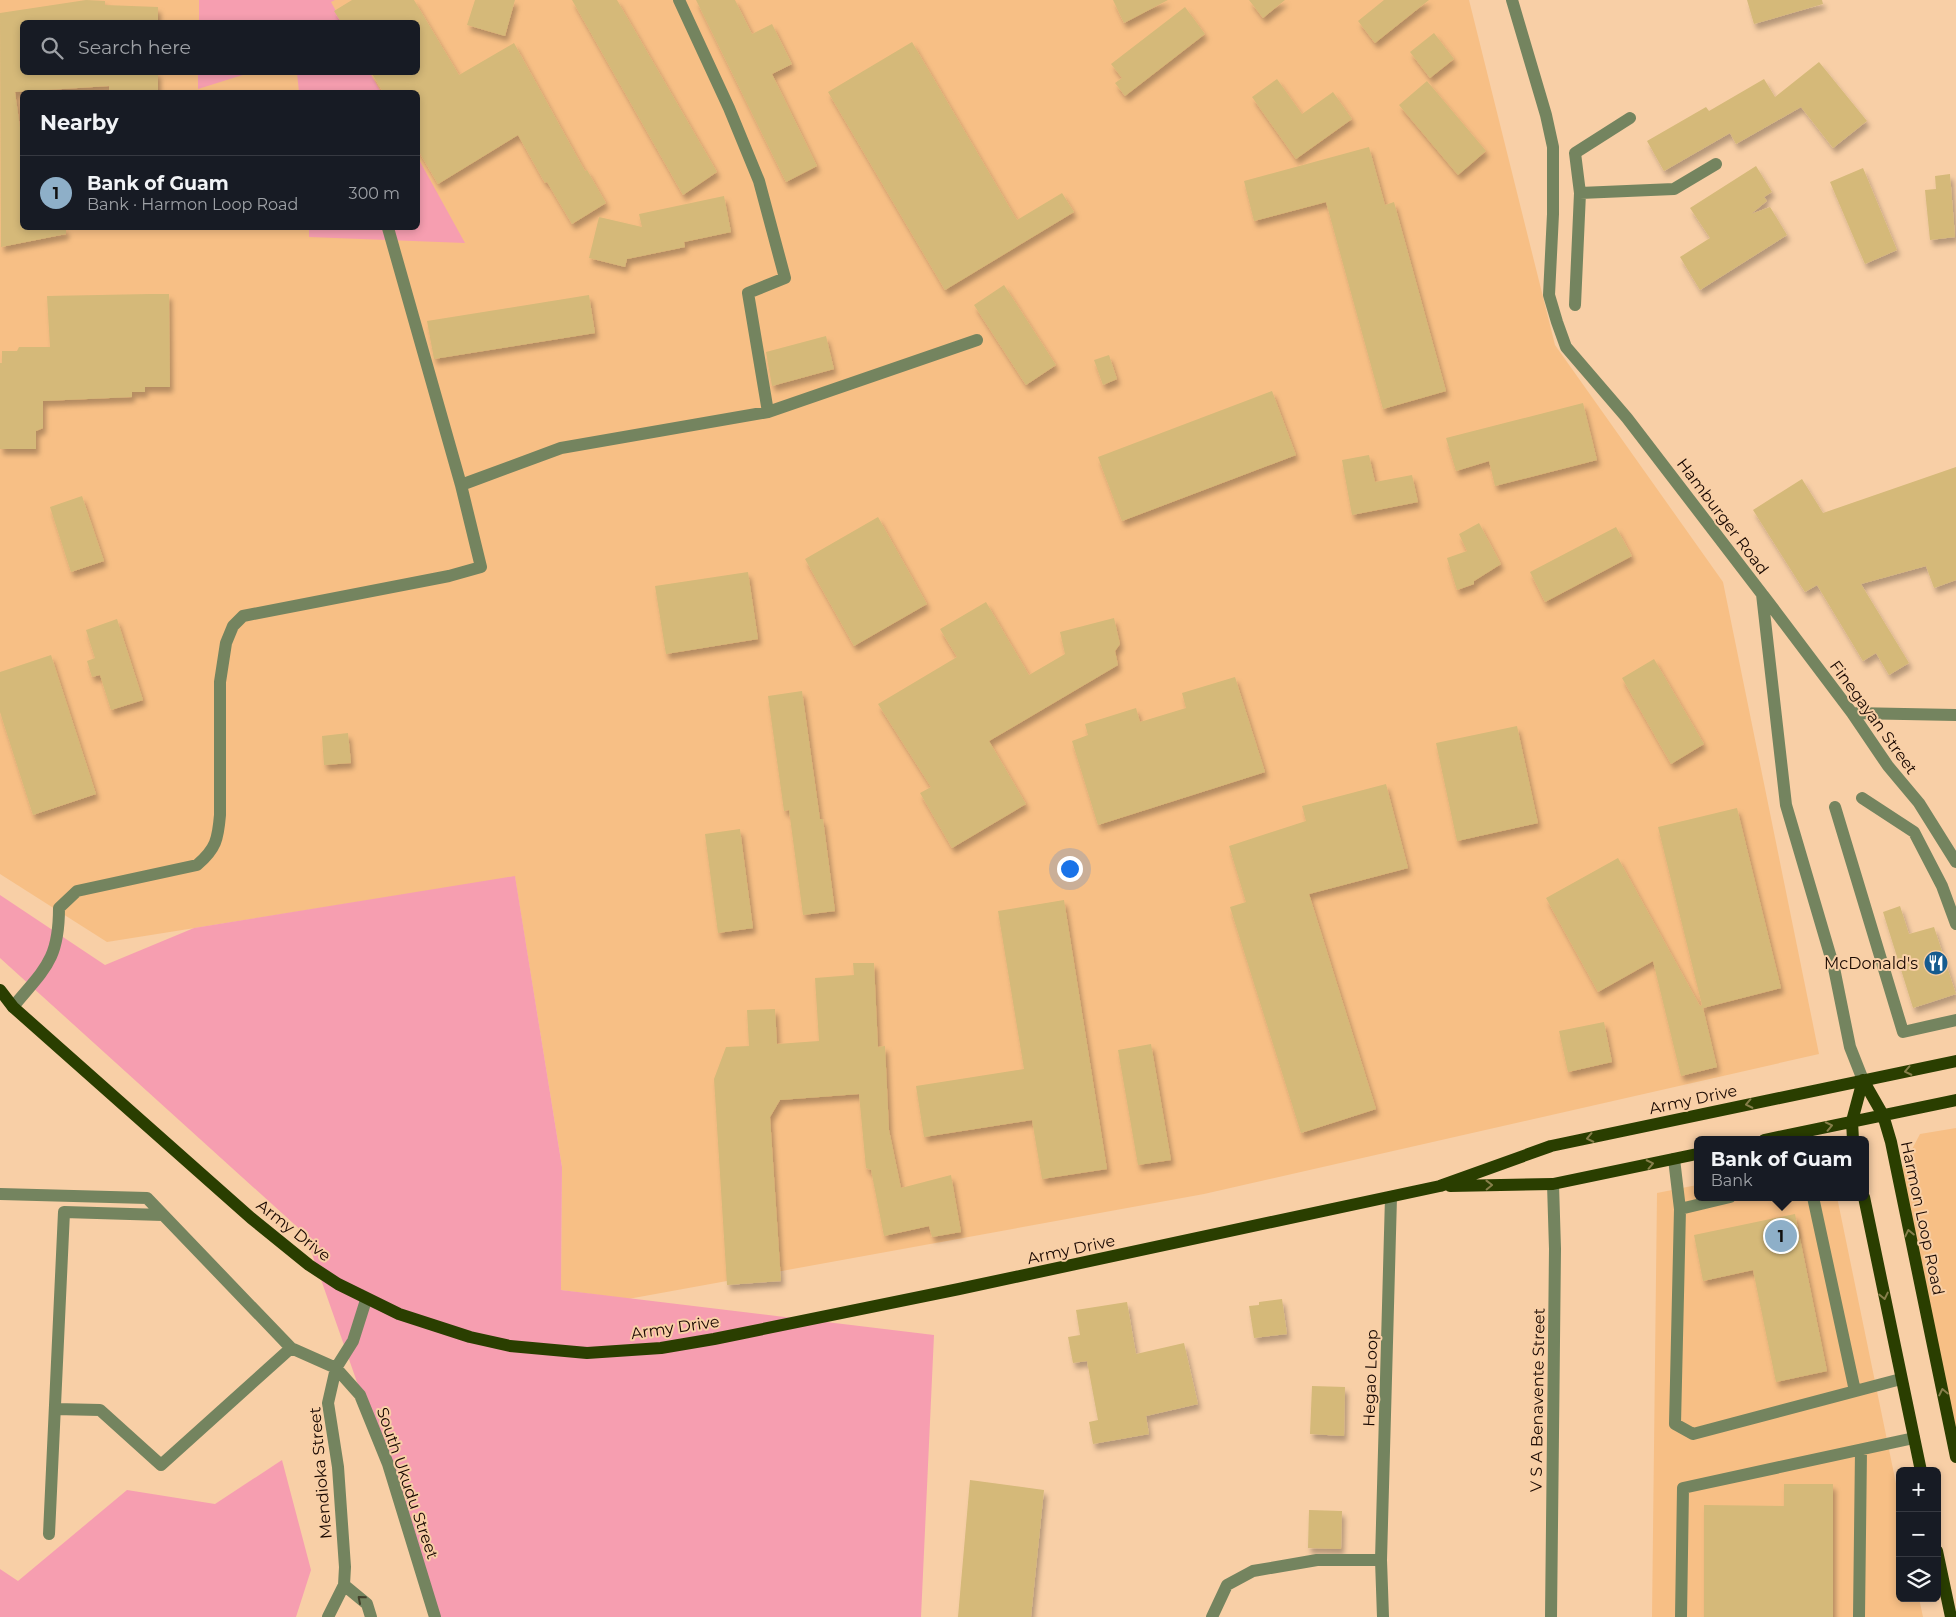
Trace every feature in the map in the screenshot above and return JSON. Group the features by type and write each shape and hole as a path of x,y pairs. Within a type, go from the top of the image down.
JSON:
{"main road":[{"name":"Army Drive","path":"0,990 13,1007 279,1242 308,1265 366,1300 434,1326 510,1346 586,1353 652,1348 723,1337 960,1289 1440,1186 1551,1146 1956,1061"},
{"name":"Army Drive","path":"0,1000 13,1007"},
{"name":"Harmon Loop Road","path":"1864,1080 1883,1115 1891,1142 1956,1456"},
{"path":"1853,1136 1852,1122 1864,1080"},
{"path":"1784,1136 1956,1100"},
{"name":"Army Drive","path":"1440,1186 1554,1184 1694,1155"},
{"path":"1865,1201 1920,1467"},
{"path":"1938,1557 1951,1617"}],"street":[{"path":"678,0 729,108 759,181 785,278 748,293 768,412"},
{"name":"Hamburger Road","path":"1512,0 1546,115 1553,154 1553,214 1548,295 1566,348 1627,418 1762,594 1786,805 1834,968 1850,1047 1864,1080"},
{"path":"1553,154 1575,153 1630,118"},
{"path":"1575,153 1580,193 1575,306"},
{"path":"1580,193 1674,189 1716,164"},
{"path":"13,1007 55,953 59,934 59,908 77,891 197,865 210,854 219,836 220,682 226,644 233,626 243,616 449,576 482,567 461,485 389,230"},
{"path":"461,485 561,448 768,412 977,340"},
{"name":"Finegayan Street","path":"1762,594 1852,713 1888,766 1919,803 1956,862"},
{"path":"1852,713 1956,715"},
{"path":"1862,798 1914,832 1942,886 1956,924"},
{"path":"1836,807 1903,1032 1956,1020"},
{"path":"1674,1159 1680,1209 1675,1424 1693,1434 1901,1379"},
{"name":"V S A Benavente Street","path":"1550,1617 1555,1249 1554,1184"},
{"path":"0,1194 147,1198 292,1348 336,1368"},
{"name":"Hegao Loop","path":"1383,1617 1381,1560 1391,1197"},
{"path":"1680,1209 1713,1201"},
{"path":"1814,1201 1855,1391"},
{"path":"49,1534 64,1212 163,1215"},
{"name":"Mendioka Street","path":"328,1617 344,1585 338,1467 328,1404 336,1368 353,1341 366,1300"},
{"path":"55,1409 100,1410 160,1465 292,1348"},
{"name":"South Ukudu Street","path":"336,1368 360,1395 388,1464 435,1617"},
{"path":"1681,1617 1682,1488 1914,1438"},
{"path":"1859,1617 1860,1450"},
{"path":"1212,1617 1227,1585 1253,1570 1317,1560 1381,1560"},
{"path":"344,1585 367,1604 371,1617"}],"shaded area":[{"path":"0,0 1469,0 1555,345 1723,582 1819,1054 1204,1194 628,1299 561,1290 562,1167 515,877 107,942 0,874"},
{"path":"199,0 335,0 331,2 341,20 199,20"},
{"path":"198,75 243,75 198,89"},
{"path":"297,75 371,75 380,90 299,90"},
{"path":"420,162 465,243 309,237 309,230 420,230"},
{"path":"515,876 562,1167 561,1290 934,1335 921,1617 434,1617 410,1533 305,1234 0,958 0,895 105,965 194,928"},
{"path":"1956,1128 1956,1439 1898,1176 1920,1134"},
{"path":"1694,1186 1694,1201 1838,1201 1896,1484 1896,1602 1920,1602 1923,1617 1652,1617 1657,1193"},
{"path":"282,1460 311,1570 296,1617 0,1617 0,1569 18,1581 127,1490 215,1504"}],"building":[{"path":"86,0 105,1 105,5 158,7 158,20 20,20 20,75 158,75 158,90 109,90 109,86 20,90 20,92 15,92 20,128 20,230 66,230 66,234 1,247 0,13"},
{"path":"352,0 414,0 459,75 514,43 585,171 587,170 606,203 572,224 547,182 545,183 518,135 438,184 420,153 420,90 382,90 373,75 420,75 420,20 340,20 334,11"},
{"path":"475,0 515,0 505,36 467,25"},
{"path":"572,0 617,0 717,172 683,195"},
{"path":"696,0 735,0 752,34 772,24 792,64 772,74 817,166 786,182"},
{"path":"1113,0 1168,0 1124,23"},
{"path":"1249,0 1285,0 1263,18"},
{"path":"1384,0 1429,0 1375,43 1358,21"},
{"path":"1747,0 1822,0 1823,4 1754,24"},
{"path":"1185,7 1205,34 1125,96 1115,83 1122,78 1111,64"},
{"path":"1434,33 1454,59 1430,78 1410,52"},
{"path":"912,42 1017,220 1062,193 1074,212 945,290 828,92"},
{"path":"1819,62 1867,121 1833,148 1801,107 1736,144 1730,133 1664,171 1647,141 1706,107 1709,111 1764,79 1775,97"},
{"path":"1277,79 1302,114 1333,92 1352,119 1296,159 1252,97"},
{"path":"1427,81 1486,151 1458,175 1399,105"},
{"path":"1369,147 1385,205 1394,202 1446,391 1383,409 1326,202 1254,221 1244,181"},
{"path":"1756,166 1772,192 1764,197 1767,201 1751,214 1770,207 1787,235 1700,290 1680,257 1710,238 1690,208"},
{"path":"1863,168 1897,250 1865,264 1830,182"},
{"path":"1950,174 1955,237 1930,240 1925,190 1936,189 1935,176"},
{"path":"724,196 731,232 684,242 685,247 627,259 625,267 589,258 599,217 642,227 639,214"},
{"path":"1004,285 1056,365 1026,385 974,305"},
{"path":"169,294 170,387 145,387 145,392 132,392 132,397 43,401 43,428 36,431 36,449 0,449 0,363 2,363 2,351 17,351 19,347 50,347 47,296"},
{"path":"589,295 595,333 434,359 427,321"},
{"path":"826,336 834,369 772,386 766,352"},
{"path":"1109,355 1117,379 1103,385 1094,360"},
{"path":"1272,391 1296,455 1122,521 1098,457"},
{"path":"1583,403 1597,460 1495,486 1489,461 1456,471 1446,438"},
{"path":"1369,455 1375,482 1412,475 1418,502 1352,515 1342,460"},
{"path":"1956,467 1956,580 1934,588 1926,566 1861,584 1909,663 1889,675 1876,653 1863,661 1817,585 1805,592 1753,510 1802,479 1823,513"},
{"path":"82,496 104,561 71,572 50,507"},
{"path":"878,517 927,604 854,646 805,559"},
{"path":"1479,523 1501,564 1474,581 1474,584 1457,590 1447,558 1467,551 1459,534"},
{"path":"1616,527 1632,556 1545,602 1530,572"},
{"path":"748,572 758,639 666,654 655,586"},
{"path":"986,602 1029,675 1065,654 1060,632 1114,618 1120,644 1115,651 1118,665 989,741 1026,804 952,848 920,793 931,787 878,704 957,657 940,629"},
{"path":"117,619 143,700 111,710 100,675 92,677 87,661 95,658 86,630"},
{"path":"51,655 96,794 33,815 0,712 0,672"},
{"path":"1654,659 1704,744 1671,764 1622,678"},
{"path":"1235,677 1265,772 1098,825 1072,741 1088,735 1085,724 1136,708 1140,722 1186,708 1182,693"},
{"path":"802,691 820,819 823,819 835,911 803,915 789,810 784,811 768,696"},
{"path":"1517,726 1538,823 1457,841 1436,743"},
{"path":"348,733 351,763 324,765 322,736"},
{"path":"1386,784 1408,868 1309,894 1376,1109 1301,1133 1230,907 1246,902 1229,846 1306,821 1302,806"},
{"path":"1737,808 1781,988 1703,1008 1717,1067 1681,1076 1653,961 1598,992 1546,898 1618,858 1700,1006 1702,1005 1658,827"},
{"path":"740,829 753,928 718,933 705,834"},
{"path":"1064,900 1107,1169 1042,1179 1032,1120 924,1137 916,1086 1024,1069 998,911"},
{"path":"1900,906 1909,934 1934,927 1956,994 1913,1008 1883,912"},
{"path":"853,963 874,963 878,1047 885,1046 889,1130 901,1188 951,1175 961,1232 932,1237 929,1226 884,1236 871,1170 866,1168 859,1094 780,1100 770,1117 781,1281 727,1285 714,1079 726,1047 749,1046 747,1010 775,1009 777,1044 819,1041 815,978 854,975"},
{"path":"1604,1022 1612,1062 1568,1072 1559,1031"},
{"path":"1151,1044 1171,1160 1138,1165 1118,1050"},
{"path":"1795,1214 1827,1371 1776,1382 1753,1270 1703,1281 1694,1235"},
{"path":"1282,1299 1287,1334 1254,1338 1249,1306 1259,1305 1259,1302"},
{"path":"1127,1302 1136,1354 1184,1343 1198,1404 1146,1416 1149,1434 1093,1444 1089,1422 1098,1420 1087,1361 1073,1363 1068,1337 1080,1335 1076,1310"},
{"path":"1312,1386 1345,1387 1344,1436 1310,1434"},
{"path":"970,1480 1044,1490 1031,1617 958,1617"},
{"path":"1784,1484 1833,1484 1833,1617 1704,1617 1704,1505 1784,1506"},
{"path":"1309,1510 1342,1511 1341,1549 1308,1548"}],"place":[{"name":"McDonald's","path":"1936,963"},
{"name":"Bank of Guam","path":"1781,1236"}]}
